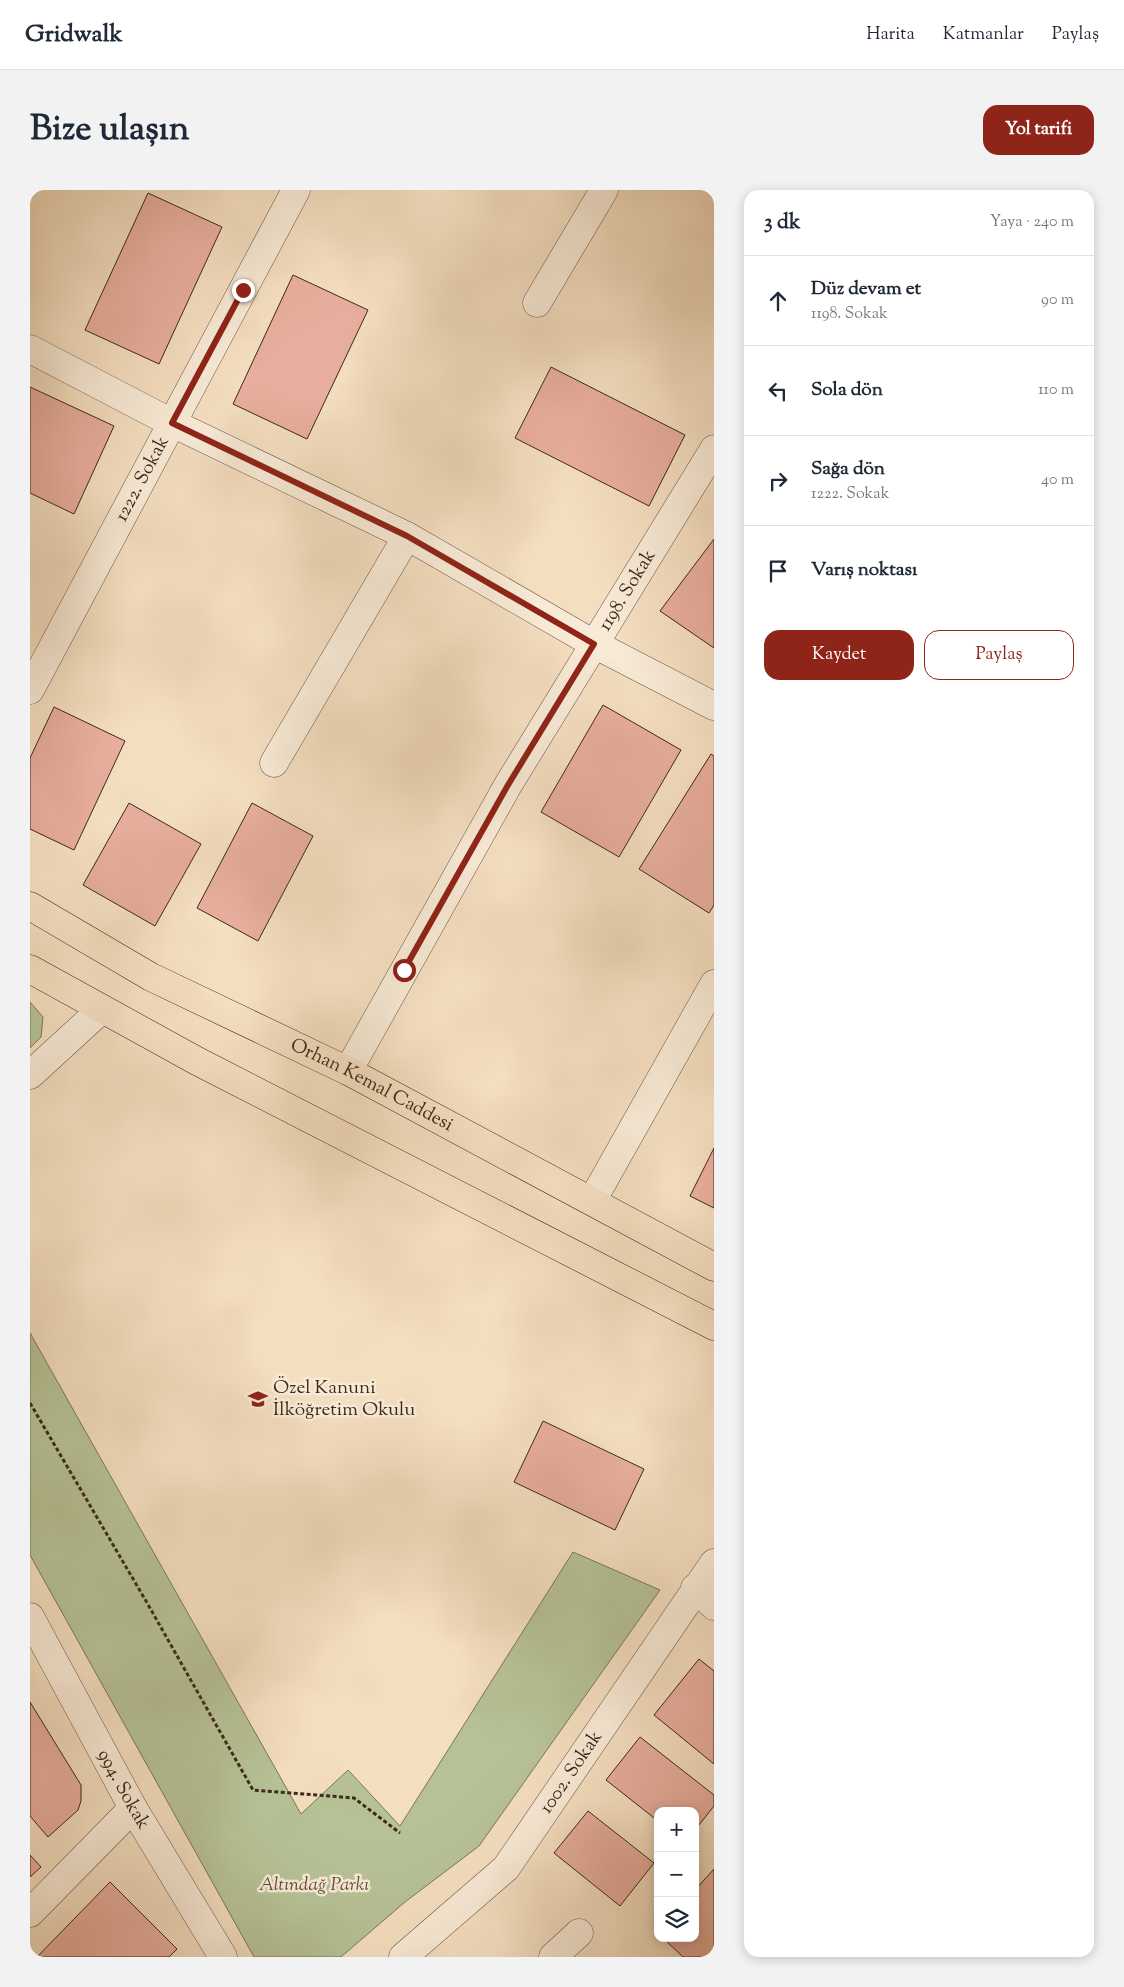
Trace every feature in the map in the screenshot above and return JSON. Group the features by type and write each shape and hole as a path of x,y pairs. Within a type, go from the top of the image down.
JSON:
{"main road":[{"name":"Orhan Kemal Caddesi","path":"30,906 151,977 348,1071 714,1267"},
{"path":"30,969 197,1062 714,1326"}],"street":[{"name":"1222. Sokak","path":"30,690 296,190"},
{"path":"537,304 604,190"},
{"path":"30,349 172,423 407,536 594,644 714,706"},
{"name":"1198. Sokak","path":"348,1071 508,785 714,450"},
{"path":"274,763 407,536"},
{"path":"592,1201 714,984"},
{"path":"30,1075 102,1009"},
{"name":"1002. Sokak","path":"403,1957 506,1868 705,1597 714,1562"},
{"name":"994. Sokak","path":"30,1617 37,1649 223,1957"},
{"path":"30,1913 133,1808"},
{"path":"553,1957 579,1933"}],"path":[{"path":"30,1404 146,1601 253,1790 354,1798 400,1833"}],"green space":[{"path":"30,1002 43,1017 41,1037 30,1048"},
{"name":"Altındağ Parkı","path":"30,1333 301,1814 348,1770 400,1826 573,1552 660,1590 479,1846 405,1902 341,1957 254,1957 30,1555"}],"building":[{"path":"148,193 222,227 159,364 85,330"},
{"path":"293,275 368,310 307,439 233,404"},
{"path":"551,367 685,435 649,506 515,438"},
{"path":"30,387 114,426 74,514 30,493"},
{"path":"714,539 714,648 660,611"},
{"path":"603,705 681,750 619,857 541,812"},
{"path":"54,707 125,741 74,850 30,829 30,758"},
{"path":"711,754 714,756 714,905 709,913 639,869"},
{"path":"129,803 201,844 155,926 83,885"},
{"path":"252,803 313,836 258,941 197,908"},
{"path":"714,1148 714,1208 690,1196"},
{"path":"543,1421 644,1469 615,1530 514,1482"},
{"path":"699,1659 714,1671 714,1764 654,1715"},
{"path":"30,1702 81,1785 81,1801 78,1810 48,1837 30,1816"},
{"path":"640,1737 714,1795 714,1806 699,1825 699,1807 654,1807 654,1818 606,1780"},
{"path":"588,1811 654,1863 620,1906 554,1853"},
{"path":"30,1855 41,1867 30,1877"},
{"path":"714,1869 714,1957 683,1957 667,1942 699,1942 699,1886"},
{"path":"110,1882 177,1949 169,1957 37,1957"}],"place":[{"name":"Özel Kanuni İlköğretim Okulu","path":"258,1399"}],"route":[{"path":"243,290 172,423 407,536 594,644 508,785 404,970"}]}
